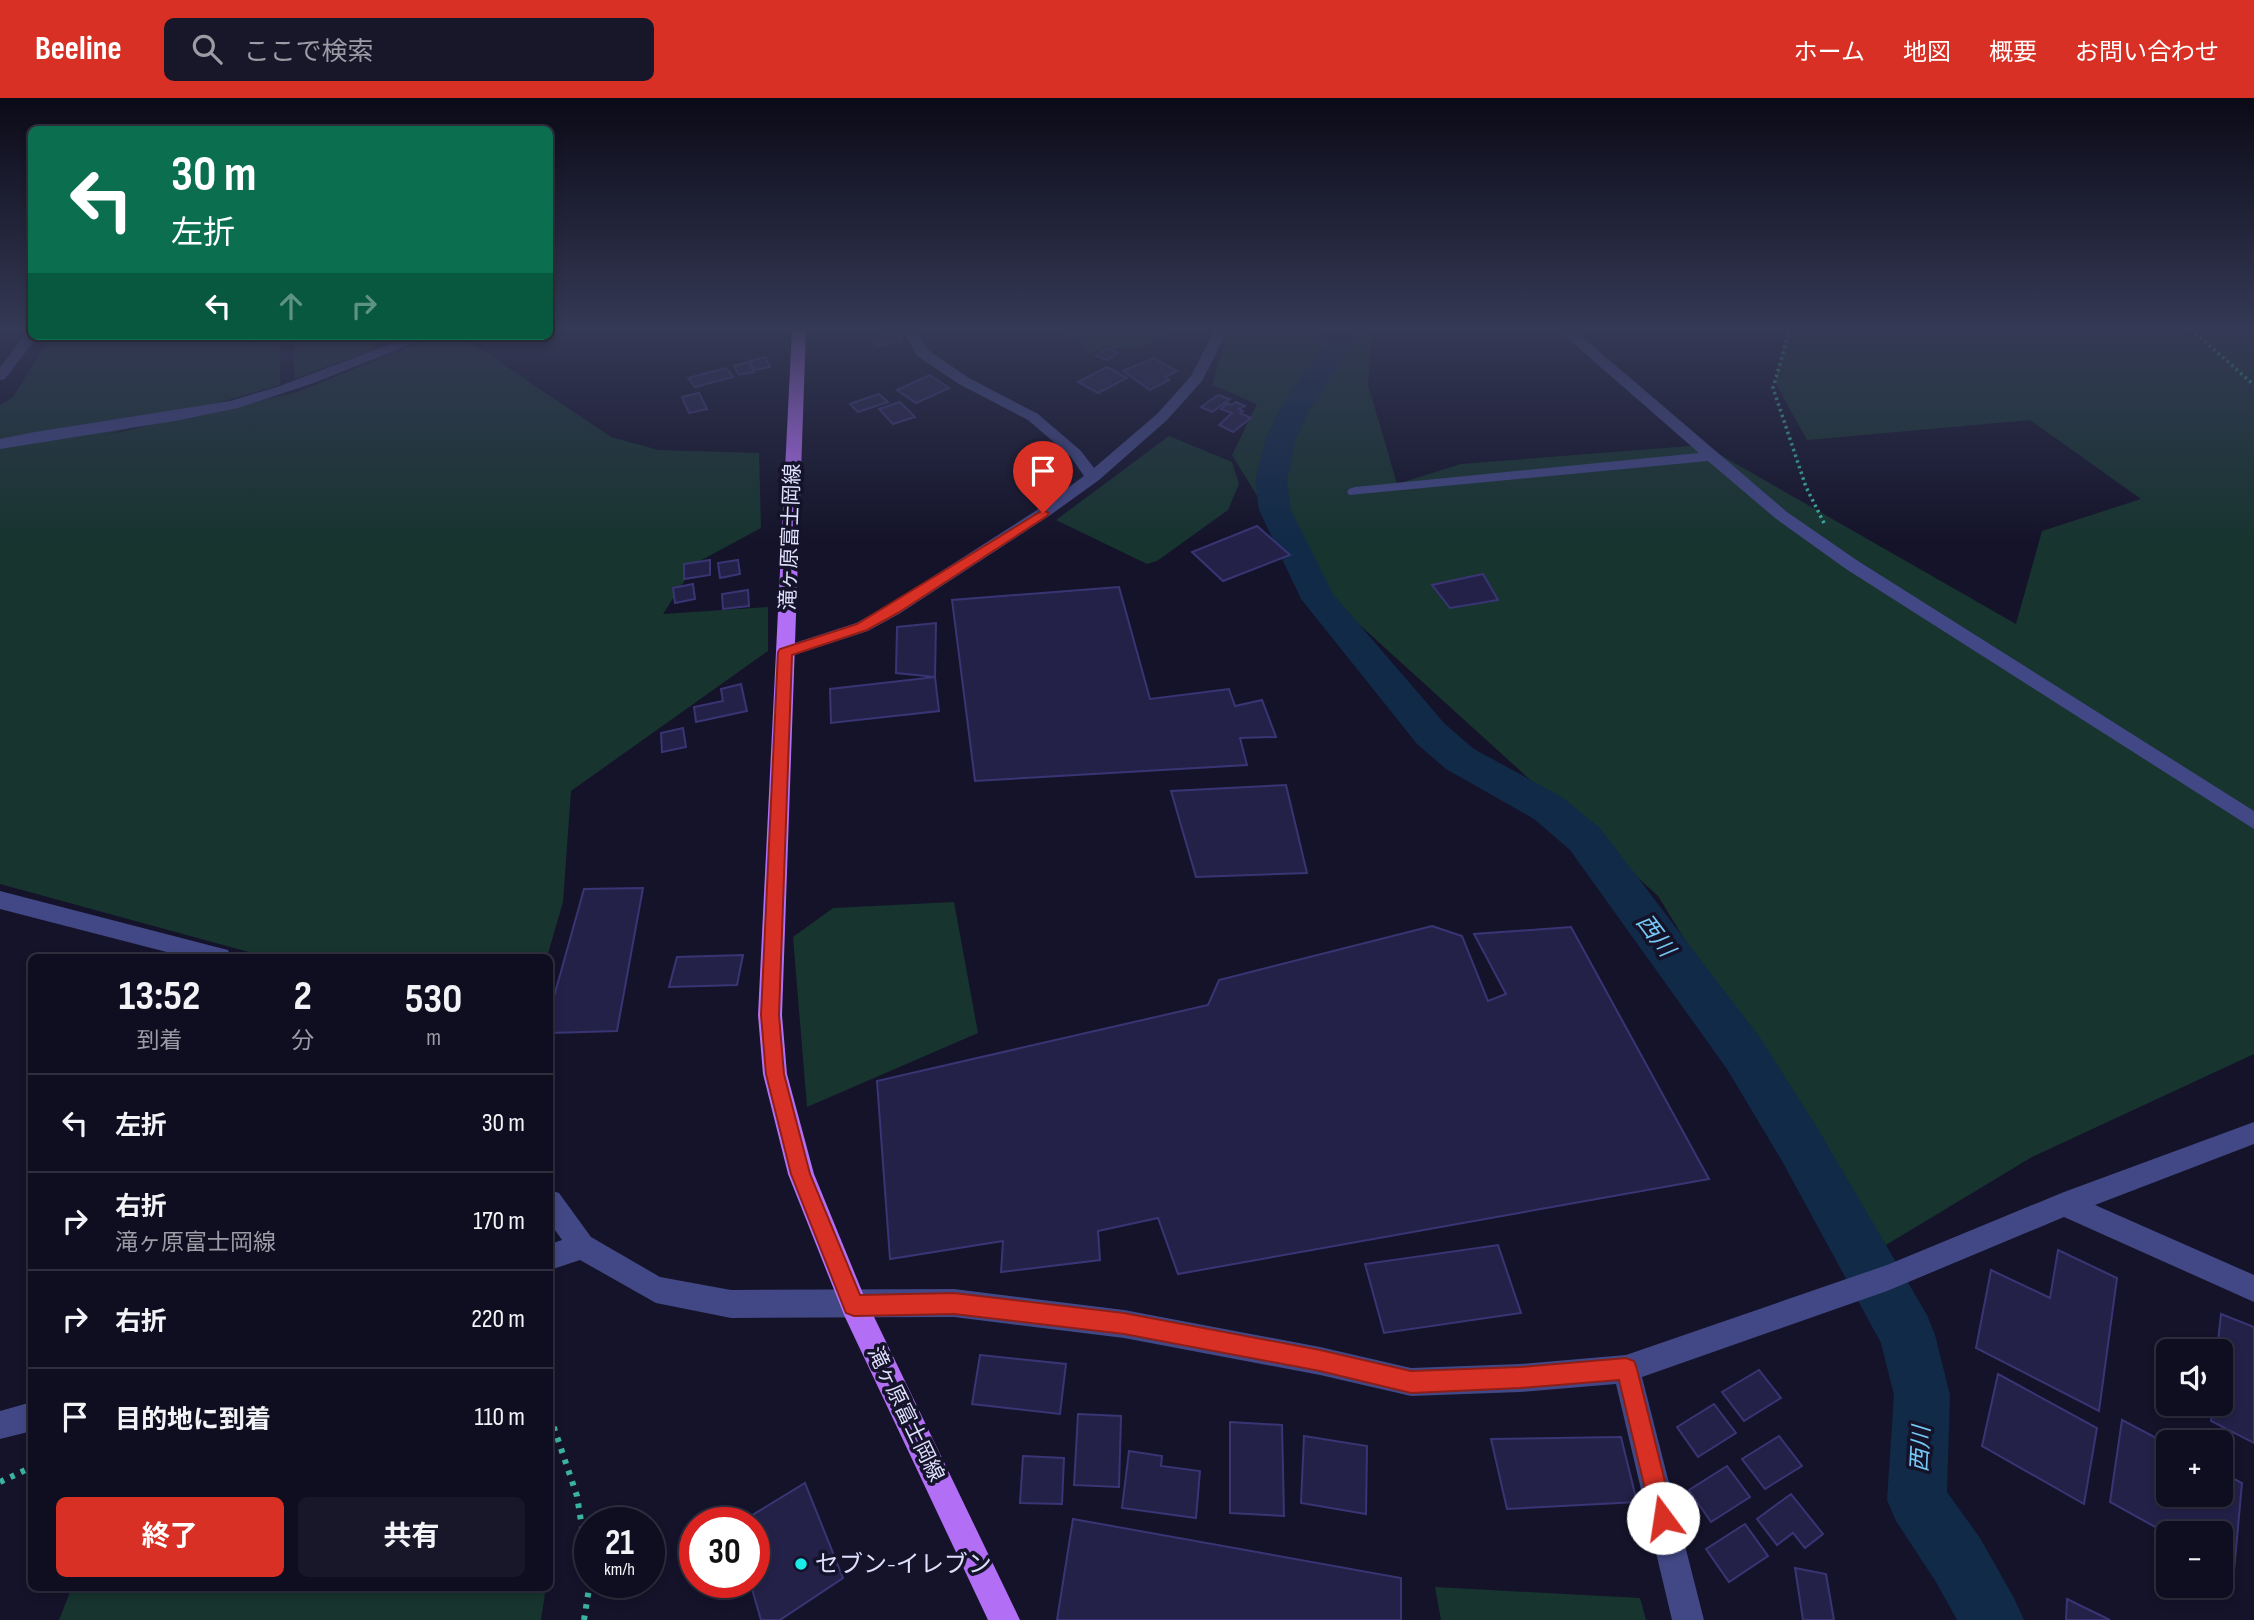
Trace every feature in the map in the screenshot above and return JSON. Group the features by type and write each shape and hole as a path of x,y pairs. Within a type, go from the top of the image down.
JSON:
{"main road":[{"name":"滝ヶ原富士岡線","path":"796,400 770,1015 775,1074 801,1174 854,1305 1004,1620"}],"street":[{"path":"0,444 41,434 191,414 249,400"},
{"path":"1000,400 1033,417 1076,454 1093,477"},
{"path":"785,652 862,627 893,610 1043,513 1093,477 1178,400"},
{"path":"1646,400 1778,512 1832,550 2254,821"},
{"path":"1355,492 1710,456"},
{"path":"0,901 208,954"},
{"path":"553,1206 582,1246 656,1290 731,1304 954,1303 1124,1324 1320,1361 1411,1382 1520,1378 1626,1369 1887,1278 2064,1204 2254,1133"},
{"path":"2064,1204 2254,1289"},
{"path":"553,1256 582,1246"},
{"path":"1626,1369 1688,1620"},
{"path":"0,1425 28,1417"}],"path":[{"path":"1777,400 1806,487 1824,520 1832,550"},
{"path":"553,1425 579,1507"},
{"path":"0,1482 28,1469"},
{"path":"584,1620 587,1598"}],"green space":[{"path":"8,400 228,400 102,436 262,400 556,400 611,437 658,450 759,453 761,528 696,563 663,614 768,607 768,651 571,791 563,902 548,954 256,954 0,884 0,405"},
{"path":"1248,400 1372,400 1397,484 1461,464 1703,445 2016,624 2042,531 2141,499 2030,420 1807,440 1785,400 2254,400 2254,1054 2032,1157 1876,1251 1658,896 1307,577 1232,455 1257,404"},
{"path":"1169,436 1232,462 1239,484 1228,510 1157,561 1147,564 1056,520"},
{"path":"954,902 978,1033 807,1107 793,937 833,908"},
{"path":"1435,1587 1640,1598 1646,1620 1441,1620"},
{"path":"70,1591 545,1591 541,1620 59,1620"}],"building":[{"path":"683,400 703,400 707,409 689,413"},
{"path":"862,400 888,402 858,412 850,404"},
{"path":"1211,400 1229,400 1212,412 1201,407"},
{"path":"900,402 915,417 893,424 879,409"},
{"path":"1236,402 1245,406 1239,409 1243,411 1240,413 1251,418 1233,432 1219,425 1232,413 1221,409 1228,403 1231,405"},
{"path":"1257,526 1290,555 1223,581 1192,552"},
{"path":"710,560 710,575 684,579 684,564"},
{"path":"738,560 740,574 720,578 718,563"},
{"path":"1483,574 1498,600 1450,608 1432,585"},
{"path":"693,584 695,599 675,603 673,588"},
{"path":"1119,587 1150,699 1229,689 1235,706 1262,700 1276,737 1240,738 1247,765 975,781 952,600"},
{"path":"748,590 749,606 723,609 722,594"},
{"path":"936,623 935,677 896,673 897,627"},
{"path":"935,677 939,711 831,723 830,689"},
{"path":"741,684 747,711 696,722 694,707 723,701 721,689"},
{"path":"683,728 686,747 662,752 661,733"},
{"path":"1286,785 1307,873 1196,877 1171,791"},
{"path":"643,888 617,1031 553,1033 553,1000 584,889"},
{"path":"1432,926 1462,936 1488,1001 1506,994 1474,934 1571,927 1709,1179 1178,1274 1158,1218 1098,1231 1100,1260 1001,1272 1003,1241 890,1259 877,1081 1208,1005 1219,980"},
{"path":"743,955 737,985 669,987 677,957"},
{"path":"1498,1245 1521,1313 1384,1333 1365,1264"},
{"path":"2058,1250 2117,1278 2099,1411 1976,1348 1991,1270 2050,1298"},
{"path":"2221,1314 2254,1327 2254,1443 2211,1421 2212,1416 2233,1416 2233,1339 2218,1339"},
{"path":"980,1355 1066,1364 1060,1414 972,1404"},
{"path":"1759,1370 1781,1398 1744,1421 1722,1392"},
{"path":"1998,1374 2097,1428 2084,1504 1982,1446"},
{"path":"1714,1404 1736,1433 1698,1457 1677,1427"},
{"path":"1078,1414 1121,1416 1119,1487 1074,1485"},
{"path":"2122,1420 2156,1438 2156,1507 2233,1507 2233,1478 2242,1483 2234,1571 2233,1521 2156,1521 2156,1527 2110,1502"},
{"path":"1230,1422 1282,1425 1284,1516 1230,1513"},
{"path":"1304,1436 1367,1446 1366,1514 1301,1503"},
{"path":"1779,1436 1802,1466 1765,1489 1742,1459"},
{"path":"1621,1437 1637,1502 1507,1509 1491,1439"},
{"path":"1129,1451 1162,1456 1161,1466 1200,1471 1196,1518 1122,1508"},
{"path":"1023,1456 1064,1458 1062,1504 1020,1503"},
{"path":"1727,1466 1750,1497 1711,1522 1689,1490"},
{"path":"805,1483 843,1578 780,1620 761,1620 755,1598 770,1598 770,1507 766,1507"},
{"path":"1791,1494 1823,1534 1805,1548 1793,1533 1777,1545 1757,1519"},
{"path":"1073,1519 1401,1578 1401,1620 1057,1620"},
{"path":"1745,1524 1768,1556 1729,1582 1706,1549"},
{"path":"1795,1568 1826,1574 1834,1620 1803,1620"},
{"path":"2067,1599 2110,1620 2066,1620"}],"waterway":[{"name":"西川","path":"1301,400 1281,438 1271,481 1275,510 1318,599 1431,734 1460,759 1548,808 1585,839 1744,1054 1800,1145 1907,1335 1922,1395 1917,1500 1958,1560 1992,1620"}],"place":[{"name":"セブン-イレブン","path":"801,1564"}],"route":[{"path":"1043,513 893,610 862,627 785,652 770,1015 775,1074 801,1174 854,1305 954,1303 1124,1324 1320,1361 1411,1382 1520,1378 1626,1369 1663,1518"}]}
